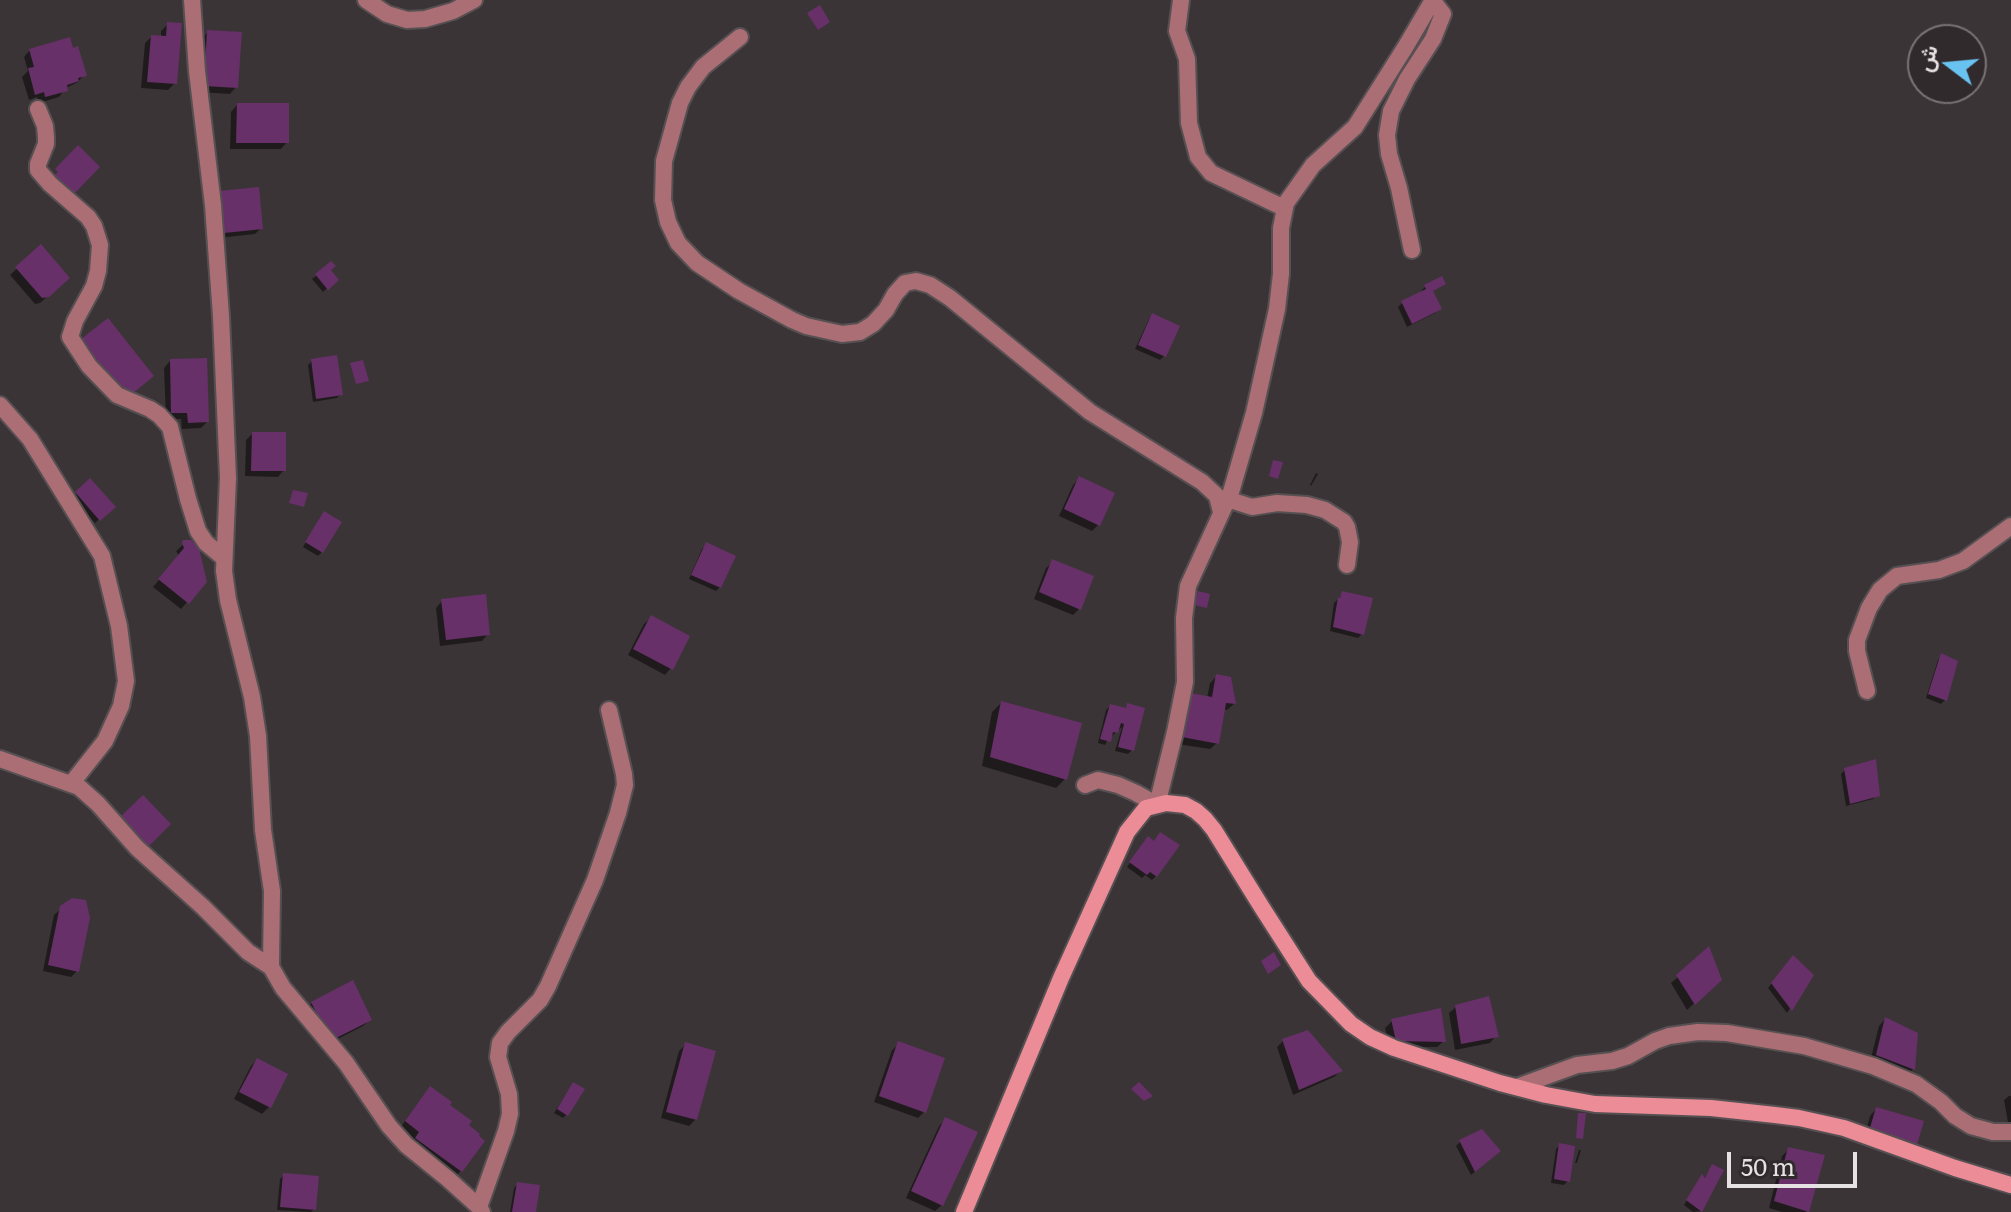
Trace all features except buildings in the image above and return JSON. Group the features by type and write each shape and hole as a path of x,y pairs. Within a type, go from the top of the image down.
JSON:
{"street":[{"path":"192,0 221,316 228,478 224,558 228,600 252,697 258,736 263,830 272,891 271,967"},
{"path":"366,0 387,14 407,20 425,19 453,11 474,0"},
{"path":"1181,0 1177,31 1187,59 1189,123 1198,157 1211,173 1284,208"},
{"path":"1157,805 1185,682 1184,618 1188,586 1209,543 1242,458 1254,413 1277,309 1284,208 1313,165 1355,127 1433,0 1443,14 1433,39 1391,111 1387,135 1412,250"},
{"path":"740,37 695,75 678,111 664,161 663,200 668,222 678,243 697,263 739,291 792,320 842,334 860,332 873,324 905,283 916,281 930,285 1090,412 1202,482 1224,505 1307,505 1325,510 1344,522 1350,542 1347,565"},
{"path":"38,109 45,126 46,144 38,170 88,217 100,245 94,286 70,337 89,366 117,395 150,409 170,427 198,531 206,543 224,558"},
{"path":"0,405 30,439 102,556 119,626 126,681 121,706 105,741 71,784"},
{"path":"1867,691 1857,640 1869,608 1880,590 1897,576 1951,567 2011,526"},
{"path":"0,759 71,784 87,794 137,848 248,952 271,967 283,988 346,1063 389,1126 406,1145 480,1209 510,1114 509,1094 498,1057 500,1043 540,1000 548,986 595,880 618,813 625,785 609,710"},
{"path":"1085,785 1098,780 1118,785 1157,805"},
{"path":"964,1212 1120,845 1146,808 1175,803 1196,811 1214,830 1309,981 1351,1024 1394,1048 1517,1087 1595,1104 1711,1108 1799,1118 1844,1128 2011,1185"},
{"path":"1517,1087 1561,1069 1628,1056 1669,1036 1698,1032 1727,1033 1804,1046 1873,1066 1916,1084 1971,1126 1993,1132 2011,1132"}]}
